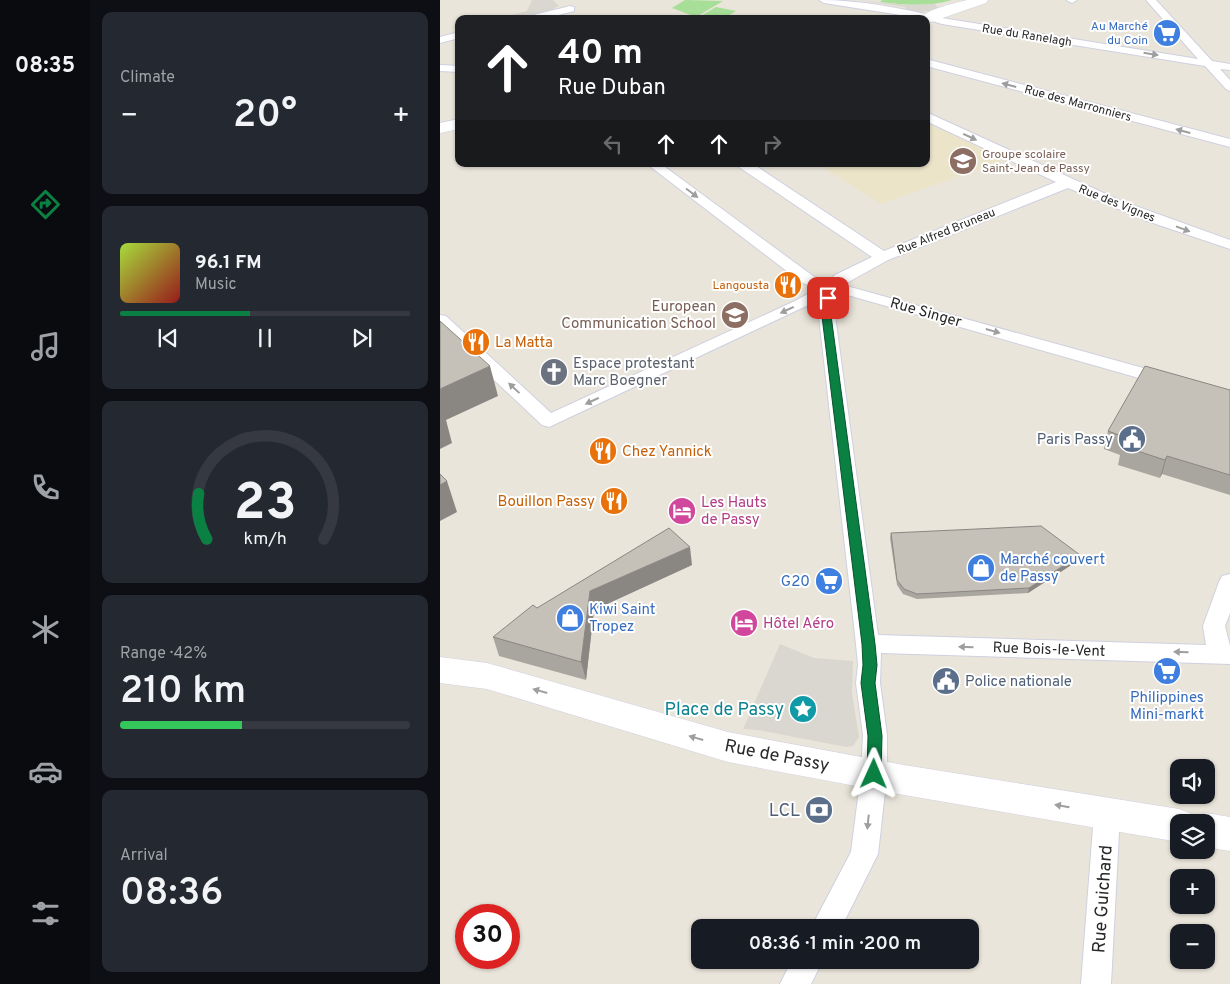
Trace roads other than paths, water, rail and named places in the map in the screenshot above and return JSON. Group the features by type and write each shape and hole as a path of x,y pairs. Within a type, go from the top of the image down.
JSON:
{"street":[{"path":"561,0 575,15"},
{"name":"Rue du Ranelagh","path":"824,0 906,15"},
{"path":"930,18 980,0"},
{"path":"1151,0 1230,87"},
{"path":"546,15 570,9"},
{"name":"Rue du Ranelagh","path":"930,19 1230,67"},
{"path":"440,40 455,37"},
{"name":"Rue des Marronniers","path":"930,63 1230,143"},
{"path":"440,68 455,68"},
{"name":"Rue des Vignes","path":"930,118 1067,183 1148,216 1230,245"},
{"path":"440,128 455,125"},
{"name":"Rue Singer","path":"657,167 807,279 830,288 852,291 1183,385"},
{"path":"748,167 883,257"},
{"name":"Rue Alfred Bruneau","path":"440,320 549,421 801,304 830,288 841,278 883,257 1067,183"},
{"path":"830,288 826,308 868,644 870,665 868,683 875,736 874,774 864,854 830,919"},
{"path":"1225,655 1214,626 1230,582"},
{"name":"Rue Bois-le-Vent","path":"868,644 1225,655"},
{"name":"Rue de Passy","path":"440,670 487,676 728,747 1170,824"},
{"name":"Rue Guichard","path":"1096,984 1107,814"},
{"path":"1215,832 1230,834"},
{"path":"795,984 803,969"}],"place":[{"name":"Au Marché du Coin","path":"1167,33"},
{"name":"Groupe scolaire Saint-Jean de Passy","path":"963,161"},
{"name":"Langousta","path":"788,285"},
{"name":"European Communication School","path":"735,315"},
{"name":"La Matta","path":"476,342"},
{"name":"Espace protestant Marc Boegner","path":"554,372"},
{"name":"Paris Passy","path":"1132,439"},
{"name":"Chez Yannick","path":"603,451"},
{"name":"Bouillon Passy","path":"614,501"},
{"name":"Les Hauts de Passy","path":"682,511"},
{"name":"Marché couvert de Passy","path":"981,568"},
{"name":"G20","path":"829,581"},
{"name":"Kiwi Saint Tropez","path":"570,618"},
{"name":"Hôtel Aéro","path":"744,623"},
{"name":"Philippines Mini-markt","path":"1167,671"},
{"name":"Police nationale","path":"946,681"},
{"name":"Place de Passy","path":"803,709"},
{"name":"LCL","path":"819,810"}]}
